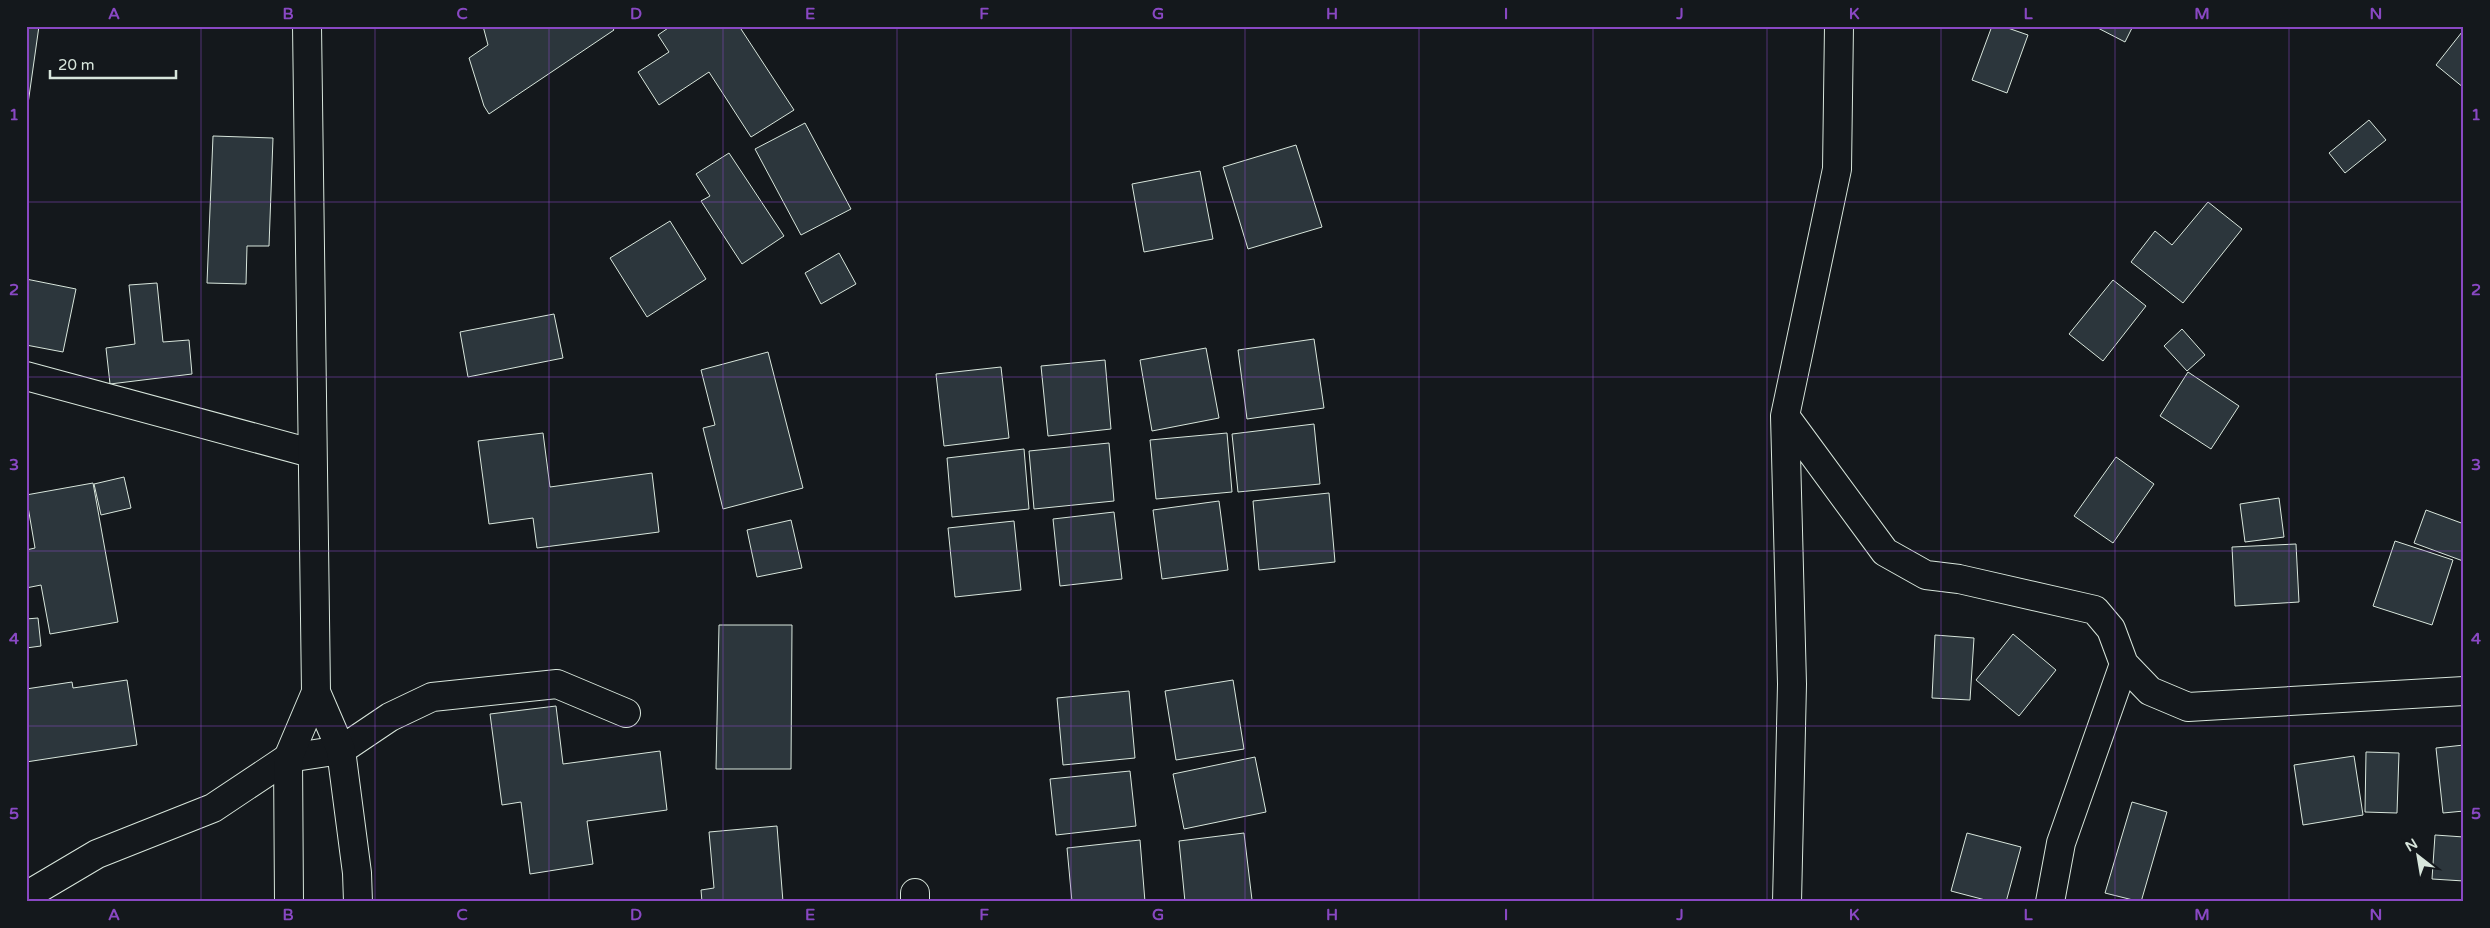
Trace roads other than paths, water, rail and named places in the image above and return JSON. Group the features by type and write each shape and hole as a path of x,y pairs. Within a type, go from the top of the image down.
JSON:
{"main road":[{"path":"307,26 311,453 316,692 341,750 357,873 358,902"},
{"path":"1787,902 1792,684 1785,416 1837,169 1839,26"},
{"path":"26,376 311,453"},
{"path":"1785,416 1885,552 1926,575 1960,579 2095,610 2111,629 2124,664 2150,691 2188,707 2464,691"},
{"path":"2050,902 2061,843 2124,664"},
{"path":"26,896 97,854 213,808 288,758 341,750 390,717 432,697 557,684 626,713"},
{"path":"289,902 288,758 316,692"}]}
